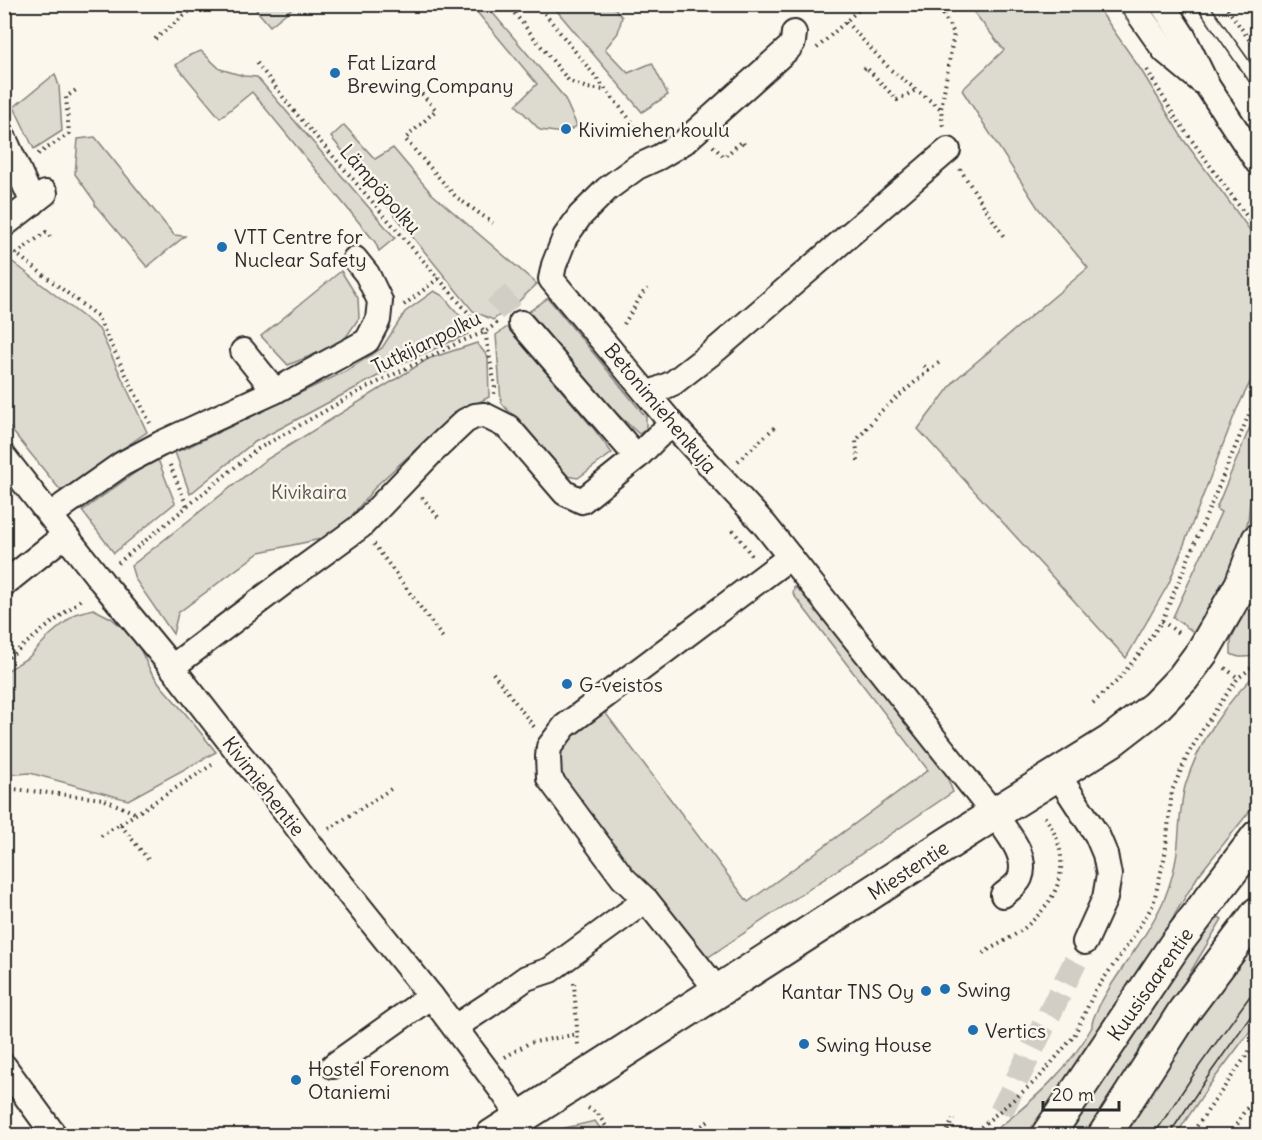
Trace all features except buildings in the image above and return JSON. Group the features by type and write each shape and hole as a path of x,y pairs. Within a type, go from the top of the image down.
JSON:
{"main road":[{"name":"Miestentie","path":"492,1136 994,814 1112,741 1155,707 1183,678 1203,651 1241,585 1257,540"},
{"name":"Kuusisaarentie","path":"1047,1136 1175,945 1257,836"},
{"path":"1104,1136 1185,1010 1257,913"}],"street":[{"path":"1132,4 1165,51 1208,87"},
{"path":"1162,4 1183,36 1208,87 1251,148 1257,163"},
{"name":"Betonimiehenkuja","path":"794,33 793,42 781,56 684,142 637,167 607,189 580,216 565,237 551,279 673,425 764,524 994,814 1020,855 1022,868 1014,887 1003,895"},
{"path":"4,138 39,198 4,225"},
{"path":"648,394 673,382 718,348 948,150"},
{"path":"51,516 122,464 275,391 368,341 378,320 380,301 373,284 355,259"},
{"path":"512,321 637,458"},
{"path":"243,351 275,391"},
{"path":"172,667 361,526 431,453 465,421 475,416 484,415 508,427 565,493 582,501 637,458 658,436 673,425"},
{"name":"Kivimiehentie","path":"4,457 431,996 520,1117"},
{"path":"4,584 65,535"},
{"path":"718,991 646,900 623,878 549,778 549,747 565,726 790,557"},
{"path":"1058,775 1097,835 1105,854 1108,875 1105,898 1085,942"},
{"path":"455,1027 526,978 550,970 646,900"},
{"path":"333,1066 431,996"},
{"path":"4,1066 55,1136"}],"path":[{"path":"507,4 569,81 588,88 606,90"},
{"path":"537,4 659,157"},
{"path":"812,52 866,4"},
{"path":"937,4 954,33 941,109 948,150 1004,237"},
{"path":"1224,4 1257,52"},
{"path":"155,39 190,11"},
{"path":"846,22 891,70 941,109"},
{"name":"Lämpöpolku","path":"257,63 293,110 485,332"},
{"path":"864,69 866,67 897,100 916,90"},
{"path":"1146,69 1175,117 1257,232"},
{"path":"412,87 420,92 436,110 405,139 456,197 493,223"},
{"path":"30,159 69,134 66,97 78,88"},
{"path":"711,144 724,157 742,141 745,146"},
{"path":"16,254 46,232 52,240"},
{"path":"4,245 97,316 160,444 187,506"},
{"path":"624,324 643,293 648,290"},
{"name":"Tutkijanpolku","path":"4,662 102,582 113,568 131,552 256,450 360,391 462,341 512,321"},
{"path":"485,332 495,386 491,418"},
{"path":"858,461 856,441 880,412 940,362"},
{"path":"922,363 928,371"},
{"path":"1093,703 1117,681 1162,621 1257,393"},
{"path":"718,476 775,427"},
{"path":"361,526 443,638"},
{"path":"973,1136 1038,1079 1074,1036 1095,991 1153,905 1165,855 1172,791 1188,754 1208,721 1238,678 1257,663"},
{"path":"493,672 549,747"},
{"path":"101,836 195,775 237,751"},
{"path":"324,833 394,787"},
{"path":"4,788 103,799 136,814"},
{"path":"120,824 150,862"},
{"path":"983,953 1030,924"},
{"path":"565,959 576,986 578,1045"},
{"path":"501,1059 529,1043 578,1034"},
{"path":"1190,1136 1257,1039"},
{"path":"1234,1136 1237,1121 1257,1097"},
{"path":"579,1104 598,1114 612,1136"},
{"path":"945,1136 953,1119"},
{"path":"687,1136 709,1121"}],"green space":[{"path":"252,5 296,5 270,26"},
{"path":"471,5 486,5 564,97 577,126 564,133 540,130 516,105 537,84"},
{"path":"552,5 612,5 622,17 618,33 605,49 628,73 652,63 668,95 642,112"},
{"path":"968,5 1096,5 1141,70 1183,139 1258,241 1257,368 1236,411 1169,583 1126,658 918,429 955,380 1088,268 1038,208 962,90 1004,50"},
{"path":"201,51 220,69 257,77 395,238 379,251 375,242 252,92 220,118 176,65 190,55"},
{"path":"55,74 59,86 62,131 34,149 14,107"},
{"path":"344,125 375,159 393,148 431,193 537,284 493,320 473,311 331,137"},
{"path":"95,137 174,235 185,236 147,267 95,205 75,174 78,139"},
{"path":"5,256 99,329 147,432 61,491 5,422"},
{"path":"341,271 358,298 359,318 342,343 288,365 261,336"},
{"path":"434,291 443,296 467,324 468,334 400,364 253,443 190,494 175,452 346,371 382,348 405,312"},
{"path":"548,298 646,417 646,429 639,434 614,411 531,314 511,331 612,453 578,478 559,475 501,402 496,335"},
{"name":"Kivikaira","path":"477,343 488,357 489,397 452,416 377,485 335,536 260,552 178,613 173,634 135,579 131,566 264,461 428,359"},
{"path":"1257,410 1257,452 1248,520 1241,550 1196,634 1173,617 1221,512 1216,509"},
{"path":"157,457 175,503 114,553 82,511"},
{"path":"1257,583 1257,657 1238,657 1231,654 1231,640"},
{"path":"794,587 802,592 942,764 953,792 704,960 562,782 559,758 566,739 604,711 748,902 928,770 793,594"},
{"path":"93,609 111,618 124,629 140,649 151,672 216,752 128,800 30,773 5,775 5,672 29,657 75,614"},
{"path":"1257,673 1257,802 1198,876 1164,937 1029,1135 1006,1135 998,1128 1025,1106 1062,1070 1083,1042 1092,1027 1103,998 1155,917 1164,900 1174,870 1185,786 1198,753 1224,710"},
{"path":"1215,915 1222,919 1172,1003 1084,1135 1064,1136"},
{"path":"1257,940 1257,1022 1208,1087 1176,1135 1122,1136 1214,997"},
{"path":"595,1121 605,1135 541,1135 544,1133"}],"tunnel":[{"path":"496,293 521,323"},
{"path":"1001,1112 1085,942"}],"tram line":[{"path":"1195,4 1258,94"},
{"path":"1209,4 1258,73"},
{"path":"1153,1136 1200,1065 1258,985"},
{"path":"1168,1136 1258,1006"}],"place":[{"name":"Fat Lizard Brewing Company","path":"335,73"},
{"name":"Kivimiehen koulu","path":"566,129"},
{"name":"VTT Centre for Nuclear Safety","path":"222,247"},
{"name":"G-veistos","path":"567,684"},
{"name":"Swing","path":"945,989"},
{"name":"Kantar TNS Oy","path":"926,991"},
{"name":"Vertics","path":"973,1030"},
{"name":"Swing House","path":"804,1044"},
{"name":"Hostel Forenom Otaniemi","path":"296,1080"}]}
